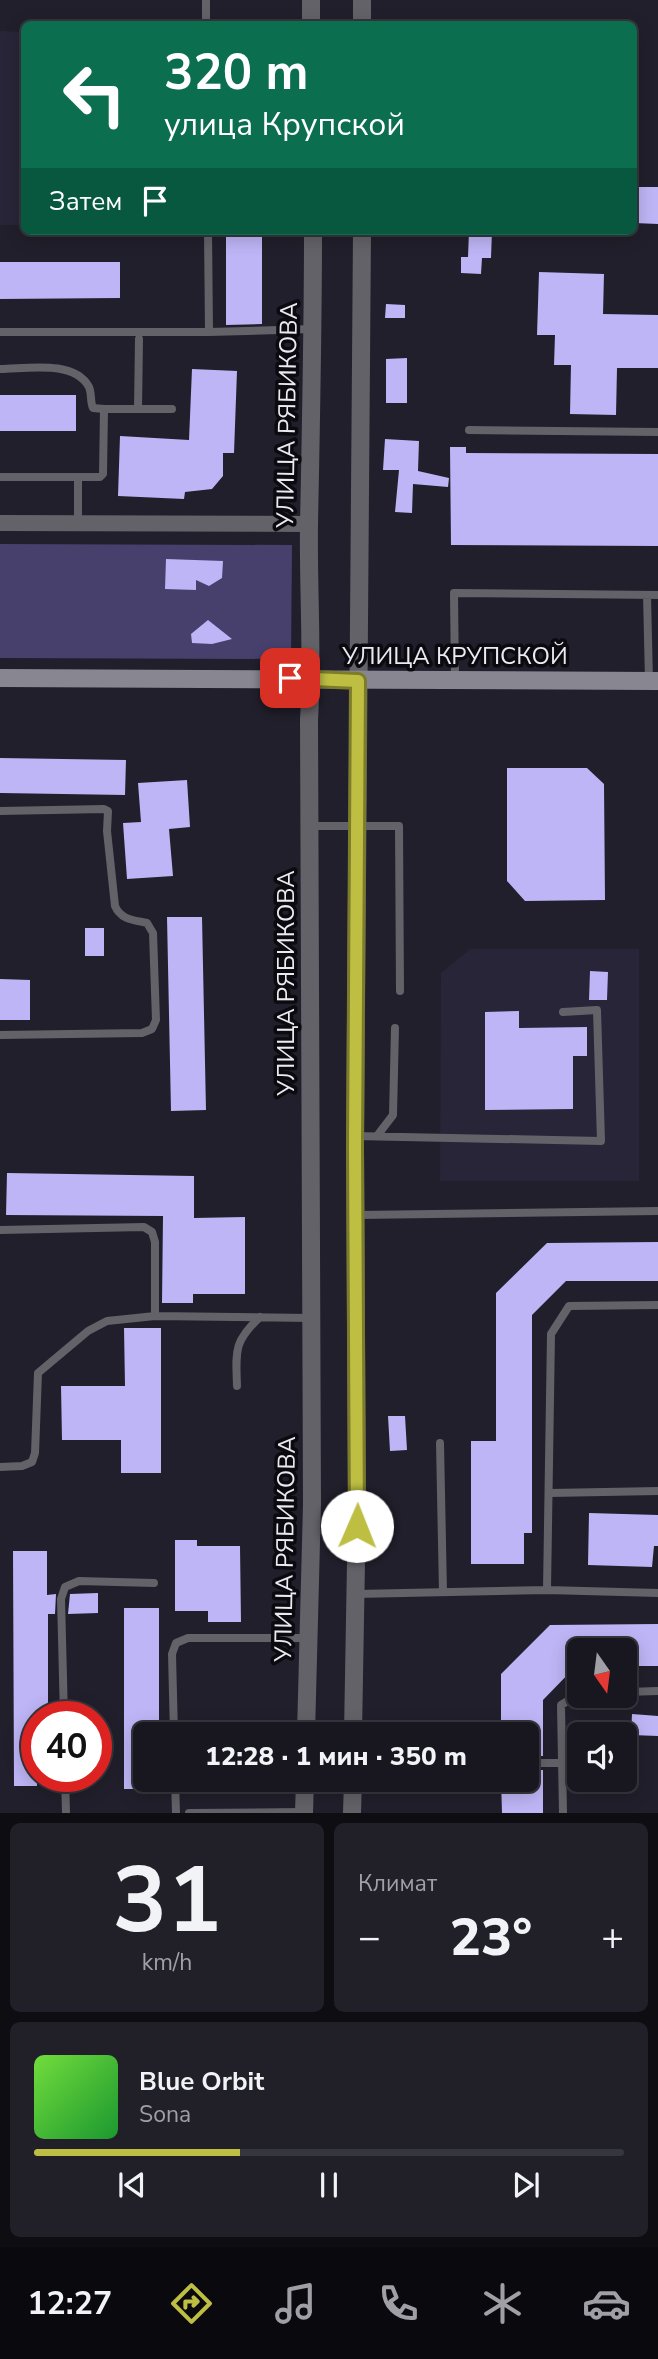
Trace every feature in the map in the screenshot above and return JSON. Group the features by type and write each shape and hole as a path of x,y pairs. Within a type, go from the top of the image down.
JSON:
{"main road":[{"name":"УЛИЦА КРУПСКОЙ","path":"0,678 653,681"}],"street":[{"path":"311,0 311,21"},
{"path":"362,0 362,21"},
{"name":"УЛИЦА РЯБИКОВА","path":"306,1722 311,1318 309,827 312,678 309,524 313,235"},
{"path":"353,1722 362,235"},
{"path":"0,523 309,524"},
{"path":"304,1812 305,1792"},
{"path":"352,1813 353,1792"}],"lane":[{"path":"206,0 206,21"},
{"path":"208,235 209,332"},
{"path":"0,332 313,329"},
{"path":"138,409 139,339"},
{"path":"0,369 55,368 77,374 89,388 93,408 172,410"},
{"path":"0,478 100,477 103,474 104,409"},
{"path":"468,430 658,432"},
{"path":"78,478 78,523"},
{"path":"455,681 454,593 658,595"},
{"path":"647,595 653,681"},
{"path":"0,811 108,811 107,831 115,906 118,914 147,923 153,933 156,1020 152,1029 142,1033 0,1035"},
{"path":"309,827 400,826 400,991"},
{"path":"355,1136 601,1141 597,1010 563,1012"},
{"path":"377,1136 393,1115 395,1028"},
{"path":"355,1216 658,1211"},
{"path":"0,1230 144,1227 152,1232 155,1242 155,1316"},
{"path":"547,1590 551,1334 569,1306 658,1305"},
{"path":"0,1467 22,1466 32,1462 35,1453 38,1373 98,1324 155,1316 311,1318"},
{"path":"237,1386 236,1347 243,1332 260,1317"},
{"path":"440,1443 443,1592"},
{"path":"550,1493 658,1491"},
{"path":"64,1701 61,1600 65,1587 79,1581 154,1583"},
{"path":"356,1594 547,1590 658,1592"},
{"path":"174,1722 172,1654 176,1643 187,1638 308,1638"},
{"path":"637,1692 658,1691"},
{"path":"563,1813 561,1705 567,1701"},
{"path":"539,1763 562,1763"},
{"path":"65,1792 66,1813"},
{"path":"176,1792 176,1813"},
{"path":"189,1813 304,1812"}],"shaded area":[{"path":"0,31 21,32 21,225 0,225"},
{"path":"0,544 292,545 291,659 0,658"},
{"path":"470,949 639,949 639,1181 440,1181 441,973"}],"building":[{"path":"637,187 658,187 658,224 637,223"},
{"path":"226,235 262,235 262,324 226,325"},
{"path":"469,235 492,235 491,258 482,258 481,274 461,273 461,257 468,257"},
{"path":"0,262 120,262 120,298 0,299"},
{"path":"539,272 604,274 603,314 658,315 658,368 617,368 616,415 570,414 571,365 554,365 555,335 537,335"},
{"path":"386,304 405,305 405,318 385,318"},
{"path":"407,358 407,403 386,403 386,359"},
{"path":"192,369 237,371 234,453 223,453 223,476 212,489 185,492 184,499 118,496 120,436 189,440"},
{"path":"0,395 76,395 76,431 0,431"},
{"path":"385,439 419,441 418,471 449,478 448,487 413,484 412,513 395,512 399,470 383,470"},
{"path":"450,447 466,447 466,453 658,454 658,546 451,545"},
{"path":"166,559 223,561 222,578 209,586 196,580 196,590 165,589"},
{"path":"208,620 232,639 212,644 192,643 191,634"},
{"path":"0,758 126,760 125,795 0,793"},
{"path":"507,768 587,768 604,784 605,900 525,901 507,881"},
{"path":"187,780 190,827 169,829 173,876 127,879 123,823 141,822 138,783"},
{"path":"167,917 202,917 206,1110 171,1111"},
{"path":"85,928 104,928 104,956 85,956"},
{"path":"590,971 608,972 607,1000 589,1000"},
{"path":"0,979 30,980 30,1020 0,1020"},
{"path":"519,1011 519,1028 587,1027 587,1056 573,1056 573,1109 485,1110 485,1012"},
{"path":"7,1173 194,1176 194,1218 245,1217 245,1294 193,1294 193,1303 162,1303 163,1216 6,1215"},
{"path":"658,1242 658,1281 566,1281 532,1315 532,1533 524,1533 524,1564 471,1564 471,1441 496,1441 496,1293 547,1243"},
{"path":"124,1328 161,1328 161,1473 121,1473 121,1440 62,1440 61,1386 125,1386"},
{"path":"388,1416 405,1416 407,1450 390,1451"},
{"path":"589,1513 658,1515 658,1546 654,1546 652,1567 588,1565"},
{"path":"175,1540 197,1540 197,1546 240,1546 241,1622 208,1622 208,1611 175,1611"},
{"path":"13,1551 47,1551 47,1595 56,1594 55,1614 48,1614 48,1701 21,1701 21,1786 14,1786"},
{"path":"98,1593 98,1613 68,1614 70,1594"},
{"path":"124,1608 159,1608 159,1722 133,1722 133,1789 124,1789"},
{"path":"658,1624 658,1666 637,1666 637,1638 567,1638 567,1675 543,1700 543,1756 539,1756 539,1722 501,1722 501,1674 550,1625"},
{"path":"632,1714 658,1716 658,1736 637,1735 637,1722 632,1722"},
{"path":"539,1770 543,1770 543,1813 502,1813 501,1792 539,1792"}],"route":[{"path":"290,678 358,681 355,1146 357,1526"}]}
